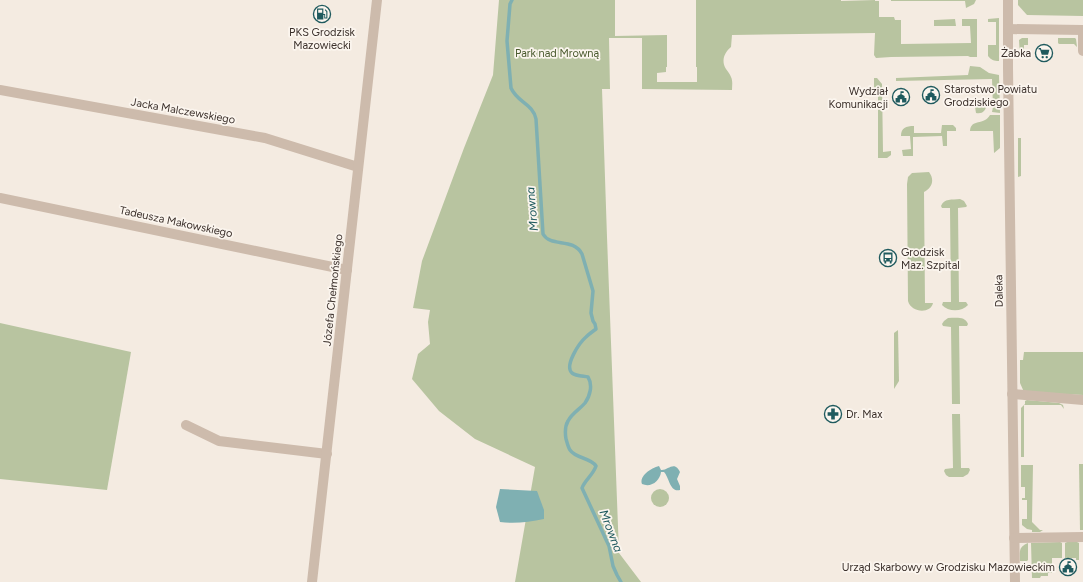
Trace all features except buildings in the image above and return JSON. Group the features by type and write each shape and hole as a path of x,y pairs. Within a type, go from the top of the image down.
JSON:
{"street":[{"name":"Józefa Chełmońskiego","path":"312,582 377,0"},
{"name":"Daleka","path":"1008,0 1015,582"},
{"path":"1008,29 1083,30 1083,51"},
{"name":"Jacka Malczewskiego","path":"0,90 265,138 358,167"},
{"name":"Tadeusza Makowskiego","path":"0,198 347,270"},
{"path":"1012,394 1083,400"},
{"path":"186,425 219,441 327,454"},
{"path":"1014,538 1083,538"}],"green space":[{"name":"Park nad Mrowną","path":"499,0 615,0 615,36 667,35 666,72 657,73 657,82 697,82 696,0 875,0 879,1 879,17 894,17 895,20 901,20 901,44 971,43 970,26 962,26 962,19 977,19 977,57 876,58 874,55 875,33 732,35 731,47 725,54 724,66 732,79 732,90 642,89 642,38 609,38 610,89 602,89 619,553 641,582 515,582 535,467 475,439 439,411 412,379 418,354 430,344 428,322 430,310 413,308 422,261 493,75"},
{"path":"891,0 976,0 974,4 966,8 965,1"},
{"path":"1018,0 1083,0 1083,16 1027,15 1018,5"},
{"path":"999,18 999,61 996,61 988,56 988,45 996,45 996,22 988,22 988,19"},
{"path":"955,19 956,26 934,26 934,20"},
{"path":"1022,38 1028,38 1028,45 1024,45 1024,56 1020,57 1019,40"},
{"path":"1058,38 1075,38 1077,47 1074,44 1059,44"},
{"path":"970,66 980,67 989,73 999,75 1000,113 992,112 992,79 896,81 896,78 968,75"},
{"path":"874,78 877,78 882,84 883,152 891,151 891,155 887,158 878,158 878,88 874,88"},
{"path":"971,101 985,101 987,105 983,112 976,113 975,107 971,107"},
{"path":"990,115 1000,115 1000,148 994,153 993,131 970,131 971,127 975,123 984,120"},
{"path":"942,125 953,125 956,128 956,131 947,131 947,146 943,146 942,136 913,137 913,156 903,156 902,150 911,149 910,136 901,136 904,128 914,126 914,133 941,133"},
{"path":"1018,138 1021,138 1021,176 1018,177"},
{"path":"929,172 932,178 932,184 924,192 925,303 933,303 929,309 921,311 913,308 908,301 907,184 908,177 912,173"},
{"path":"960,199 964,201 967,206 958,208 959,302 966,302 968,305 959,310 951,310 942,305 943,302 951,302 950,208 942,208 941,206 942,203 946,201"},
{"path":"948,318 962,319 967,321 968,324 967,326 959,326 960,404 952,404 951,327 943,326 942,324"},
{"path":"0,323 131,352 107,490 0,479"},
{"path":"898,330 899,381 894,389 894,333"},
{"path":"1024,352 1083,352 1083,395 1024,392 1020,383 1020,360 1023,360"},
{"path":"1027,400 1059,403 1063,405 1064,409 1061,405 1024,405 1025,401"},
{"path":"1024,405 1024,457 1021,457 1021,408"},
{"path":"952,414 960,414 961,468 969,468 970,470 968,474 963,477 949,477 944,471 945,469 953,468"},
{"path":"1079,464 1083,464 1083,530 1080,530"},
{"path":"1021,465 1033,465 1032,522 1040,530 1043,530 1040,532 1032,532 1032,530 1027,529 1022,525 1022,519 1027,519 1027,500 1022,500 1022,498 1025,498 1025,487 1021,487"},
{"path":"660,489 666,492 669,498 666,504 660,507 654,504 651,498 654,492"},
{"path":"1028,543 1028,560 1020,561 1021,548"},
{"path":"1031,543 1062,543 1062,558 1052,558 1052,573 1048,573 1048,576 1041,576 1040,578 1032,578"},
{"path":"1065,543 1079,543 1079,560 1076,560 1076,558 1065,558"}],"water":[{"path":"659,466 661,470 673,466 678,469 680,472 677,479 680,490 672,487 664,472 661,472 659,478 654,483 649,485 642,484 642,478 644,475"},
{"path":"500,489 537,491 544,510 544,519 511,523 500,522 496,507"}],"waterway":[{"name":"Mrowna","path":"512,0 510,4 507,41 511,88 517,97 532,110 536,119 543,234 551,241 568,244 578,249 582,254 593,291 591,313 596,329 580,344 573,355 570,365 570,370 572,373 588,377 590,380 590,390 585,403 567,423 566,439 569,449 573,453 590,461 596,466 582,488 609,546 613,566 621,582"}],"place":[{"name":"PKS Grodzisk Mazowiecki","path":"322,14"},
{"name":"Żabka","path":"1044,53"},
{"name":"Starostwo Powiatu Grodziskiego","path":"931,95"},
{"name":"Wydział Komunikacji","path":"901,97"},
{"name":"Grodzisk Maz. Szpital","path":"888,258"},
{"name":"Dr. Max","path":"833,414"},
{"name":"Urząd Skarbowy w Grodzisku Mazowieckim","path":"1068,567"}]}
